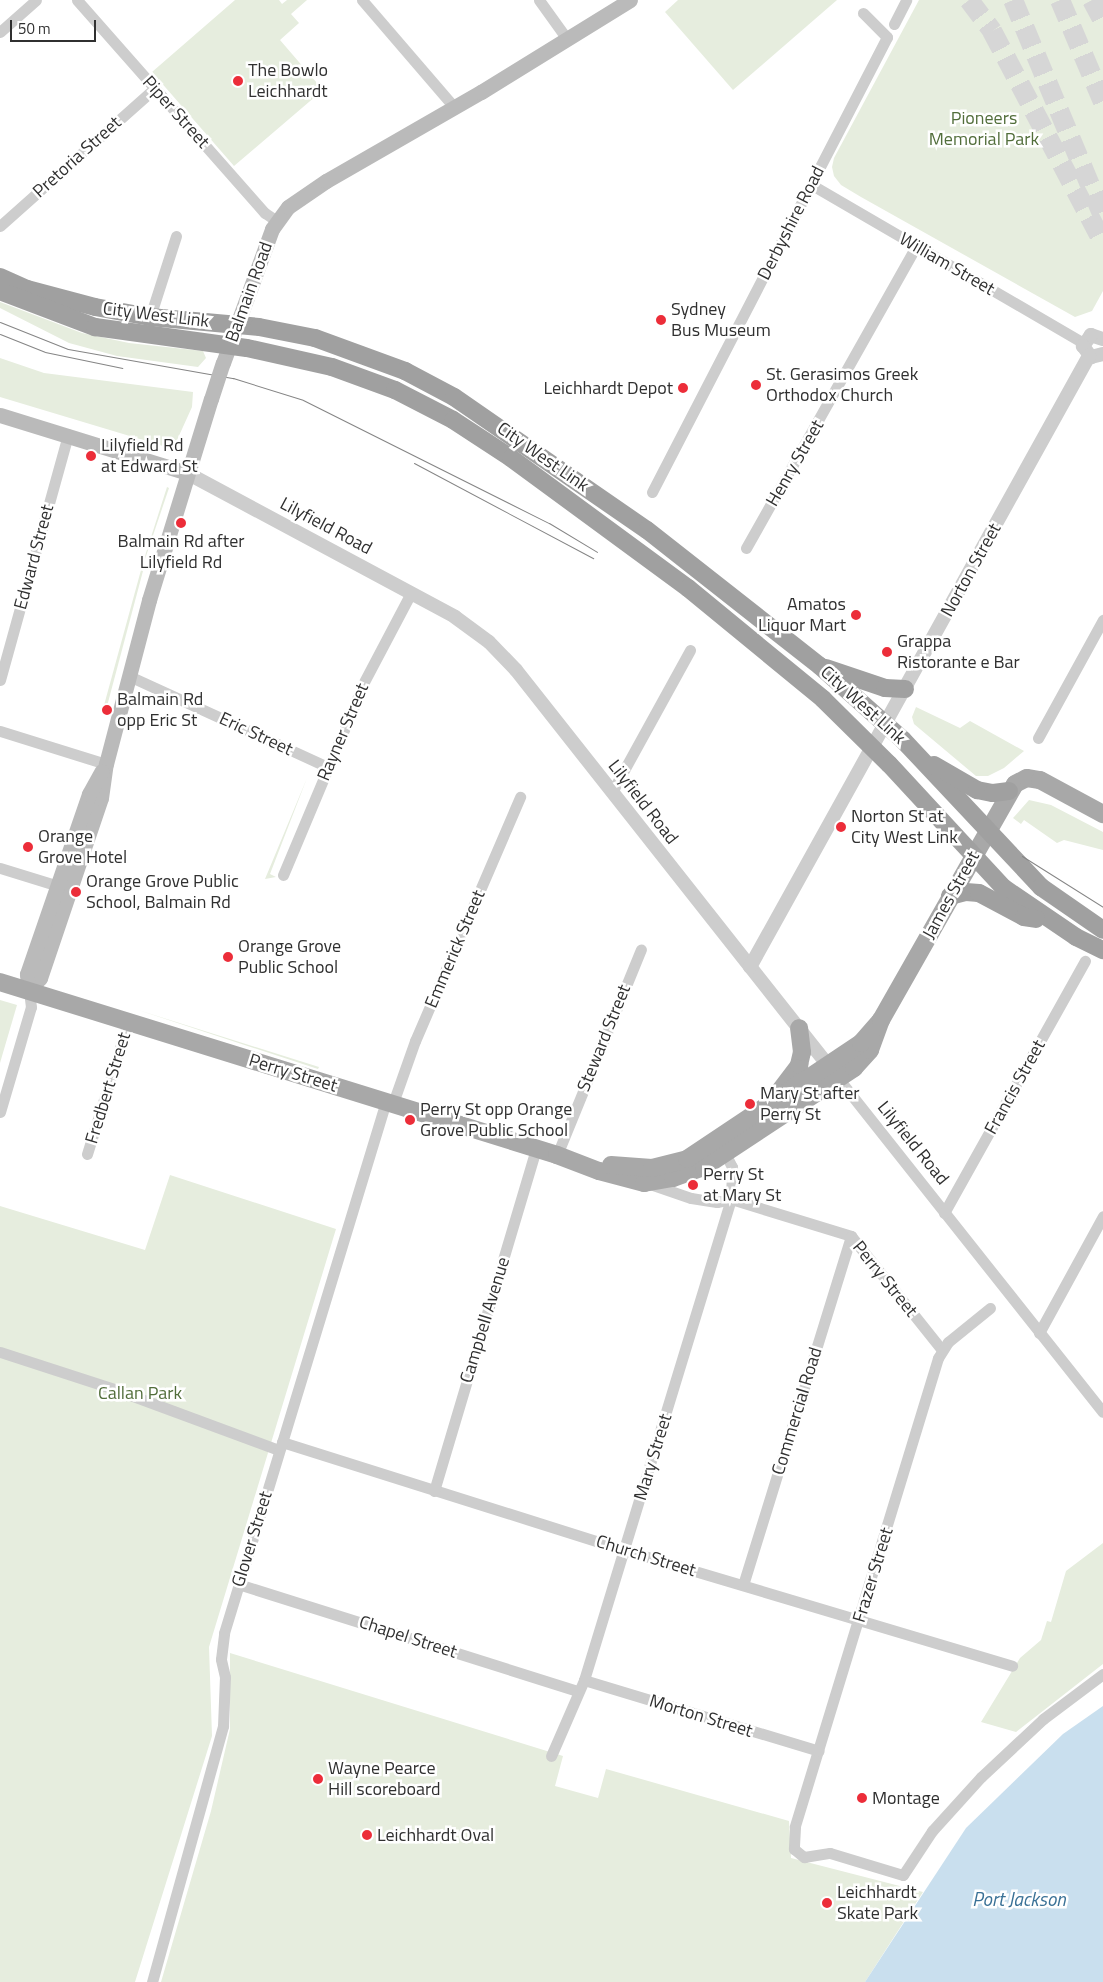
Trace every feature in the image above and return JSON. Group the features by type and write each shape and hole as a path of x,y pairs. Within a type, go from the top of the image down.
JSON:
{"highway":[{"name":"City West Link","path":"0,277 53,297 150,317 286,332 346,348 405,371 454,397 647,530 820,666 886,725 924,763 986,832 1041,887 1103,930"},
{"name":"City West Link","path":"0,291 95,327 229,346 309,361 362,377 453,420 511,458 688,588 823,699 872,747 1004,888 1051,921 1103,950"},
{"path":"820,666 886,688 905,689"},
{"path":"924,763 938,766 977,790 993,793 1009,791"},
{"path":"950,896 966,892 979,893 1024,918 1051,921"}],"main road":[{"name":"Balmain Road","path":"29,991 40,978 64,887 101,798 106,764 129,676 187,473 236,325 277,221 295,201 326,181 454,107 630,0"},
{"name":"Lilyfield Road","path":"0,415 68,434 187,473"},
{"name":"James Street","path":"834,1072 861,1062 870,1050 881,1020 1009,791 1027,778 1040,780 1103,814"},
{"path":"0,982 29,991"},
{"name":"Perry Street","path":"29,991 557,1155 620,1167 652,1168 687,1159 721,1146"},
{"path":"721,1146 769,1103 799,1065 802,1052 799,1028"},
{"path":"769,1103 834,1072"},
{"path":"721,1146 834,1072"},
{"name":"Perry Street","path":"557,1155 599,1172 644,1182 682,1176 721,1146"}],"street":[{"path":"0,32 36,0"},
{"name":"Piper Street","path":"77,0 265,213 277,221"},
{"path":"362,0 454,107"},
{"path":"539,0 567,39"},
{"path":"894,24 906,0"},
{"name":"Derbyshire Road","path":"652,492 887,38 863,13"},
{"name":"Pretoria Street","path":"0,226 155,88"},
{"name":"William Street","path":"812,185 1083,343"},
{"path":"150,317 176,236"},
{"name":"Henry Street","path":"746,548 916,246"},
{"path":"1102,334 1091,335 1083,343 1089,356 1096,358 1103,354"},
{"name":"Norton Street","path":"750,967 886,725 1089,356"},
{"name":"Edward Street","path":"0,680 68,434"},
{"name":"Lilyfield Road","path":"187,473 455,617 489,642 516,670 1038,1333 1103,1412"},
{"name":"Rayner Street","path":"283,875 364,682 411,593"},
{"path":"1038,738 1103,620"},
{"path":"612,792 690,650"},
{"name":"Eric Street","path":"129,676 328,767"},
{"path":"0,731 106,764"},
{"name":"Emmerick Street","path":"389,1102 520,797"},
{"path":"0,868 64,887"},
{"name":"Steward Street","path":"557,1155 641,950"},
{"name":"Francis Street","path":"944,1213 1085,961"},
{"path":"0,1112 31,1007 29,991"},
{"name":"Fredbert Street","path":"87,1154 128,1022"},
{"name":"Glover Street","path":"152,1982 223,1726 225,1676 222,1648 238,1584 389,1102"},
{"name":"Mary Street","path":"551,1756 584,1680 731,1199 732,1167 721,1146"},
{"name":"Campbell Avenue","path":"434,1491 536,1149"},
{"name":"Perry Street","path":"644,1182 691,1198 717,1202 731,1199 851,1236 945,1346"},
{"path":"1038,1333 1103,1216"},
{"name":"Commercial Road","path":"743,1585 851,1236"},
{"path":"945,1346 990,1308"},
{"name":"Frazer Street","path":"945,1346 819,1751 793,1838 794,1848 804,1857 830,1853 903,1875 932,1831 981,1777 1043,1719 1103,1674"},
{"name":"Church Street","path":"0,1352 280,1446 1012,1666"},
{"name":"Chapel Street","path":"238,1584 578,1691"},
{"name":"Morton Street","path":"584,1680 819,1751"}],"green space":[{"name":"The Bowlo Leichhardt","path":"235,0 279,0 282,4 287,0 307,0 291,14 299,23 280,40 323,90 234,166 152,72"},
{"path":"678,0 837,0 733,90 665,12"},
{"name":"Pioneers Memorial Park","path":"919,0 1103,0 1103,291 1092,311 1075,317 861,197 841,185 834,176 832,167 834,158"},
{"path":"0,302 82,333 129,343 203,351 206,358 198,367 117,356 69,343 0,308"},
{"path":"0,358 44,373 193,392 192,407 173,449 0,397"},
{"path":"167,487 169,488 142,568 145,556"},
{"path":"141,570 143,571 106,710 103,709"},
{"path":"916,707 960,728 970,721 1024,751 1004,768 988,776 976,776 914,724 912,717"},
{"path":"307,778 270,874 276,877 265,879"},
{"path":"1029,800 1051,805 1103,832 1103,850 1064,840 1057,843 1024,820 1021,824 1013,818"},
{"path":"0,1000 17,1005 0,1063"},
{"path":"135,1009 319,1067 318,1069"},
{"name":"Callan Park","path":"170,1175 336,1229 209,1647 212,1736 135,1982 0,1982 0,1206 145,1250"},
{"path":"1103,1543 1103,1664 1016,1732 981,1722 1020,1658 1041,1640 1047,1621 1051,1622 1066,1571"},
{"path":"230,1653 563,1756 555,1786 598,1798 606,1769 789,1821 791,1858 923,1892 865,1982 161,1982 211,1811 230,1729"}],"water":[{"name":"Port Jackson","path":"1103,1706 1103,1982 865,1982 966,1828 1063,1734"}],"tunnel":[{"path":"969,0 992,31 1103,242"},
{"path":"1013,0 1103,216"},
{"path":"1060,0 1103,102"},
{"path":"1092,0 1103,21"}],"tram line":[{"path":"0,322 68,349 233,378 303,400 549,523 597,552"},
{"path":"0,334 45,352 122,368"},
{"path":"414,463 593,558"},
{"path":"1022,856 1103,907"}],"place":[{"name":"The Bowlo Leichhardt","path":"238,81"},
{"name":"Sydney Bus Museum","path":"661,320"},
{"name":"St. Gerasimos Greek Orthodox Church","path":"756,385"},
{"name":"Leichhardt Depot","path":"683,388"},
{"name":"Lilyfield Rd at Edward St","path":"91,456"},
{"name":"Balmain Rd after Lilyfield Rd","path":"181,523"},
{"name":"Amatos Liquor Mart","path":"856,615"},
{"name":"Grappa Ristorante e Bar","path":"887,652"},
{"name":"Balmain Rd opp Eric St","path":"107,710"},
{"name":"Norton St at City West Link","path":"841,827"},
{"name":"Orange Grove Hotel","path":"28,847"},
{"name":"Orange Grove Public School, Balmain Rd","path":"76,892"},
{"name":"Orange Grove Public School","path":"228,957"},
{"name":"Mary St after Perry St","path":"750,1104"},
{"name":"Perry St opp Orange Grove Public School","path":"410,1120"},
{"name":"Perry St at Mary St","path":"693,1185"},
{"name":"Wayne Pearce Hill scoreboard","path":"318,1779"},
{"name":"Montage","path":"862,1798"},
{"name":"Leichhardt Oval","path":"367,1835"},
{"name":"Leichhardt Skate Park","path":"827,1903"}]}
